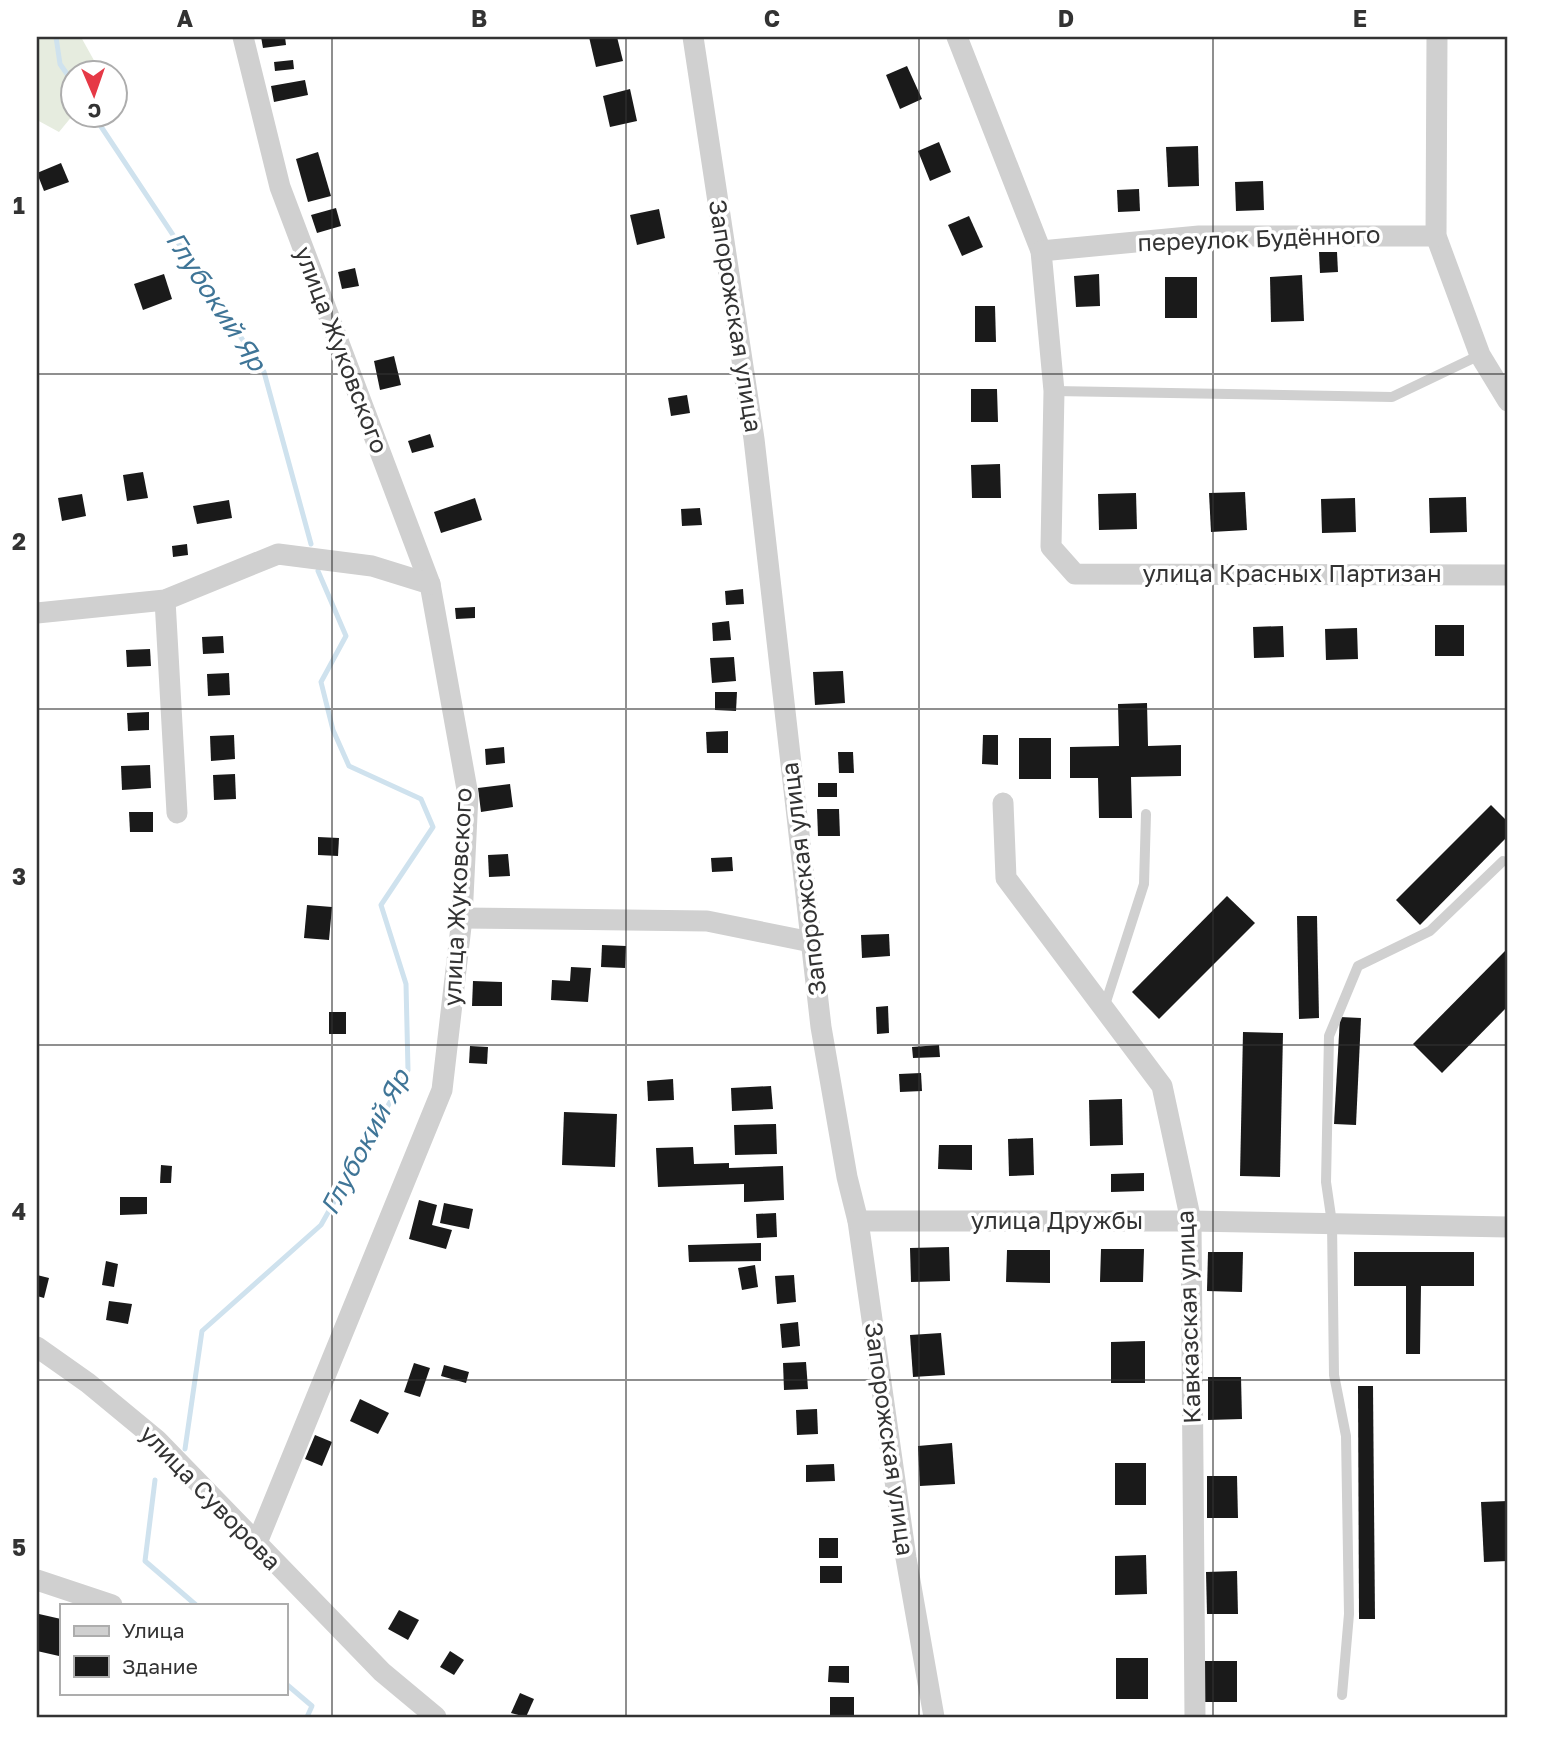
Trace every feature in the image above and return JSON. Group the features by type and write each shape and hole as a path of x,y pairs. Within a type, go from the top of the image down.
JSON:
{"street":[{"name":"улица Жуковского","path":"243,37 279,187 430,584 468,794 462,918 442,1090 256,1545"},
{"name":"Запорожская улица","path":"693,37 754,439 811,942 847,1177 858,1221 906,1558 934,1717"},
{"path":"957,37 1041,251 1055,391"},
{"path":"1437,37 1436,236 1480,355 1508,401"},
{"name":"переулок Будённого","path":"1041,251 1199,236 1436,236"},
{"name":"улица Красных Партизан","path":"1055,391 1051,547 1075,574 1508,575"},
{"path":"37,614 165,600 278,554 372,566 430,584"},
{"path":"165,600 177,813"},
{"name":"Кавказская улица","path":"1003,803 1006,878 1162,1086 1191,1221 1195,1717"},
{"path":"462,918 707,921 811,942"},
{"name":"улица Дружбы","path":"858,1221 1191,1221 1508,1227"},
{"name":"улица Суворова","path":"37,1347 88,1383 157,1440 382,1672 436,1717"},
{"path":"37,1580 109,1604"}],"lane":[{"path":"1055,391 1392,397 1480,355"},
{"path":"1104,1008 1144,884 1146,814"},
{"path":"1342,1695 1349,1614 1346,1436 1335,1375 1332,1223 1326,1182 1329,1036 1358,966 1430,931 1503,860"}],"shaded area":[{"path":"37,37 81,37 94,60 60,60 61,130 59,132 37,120"}],"building":[{"path":"261,37 285,37 286,45 263,48"},
{"path":"589,37 617,37 623,61 596,67"},
{"path":"293,60 294,69 275,71 274,62"},
{"path":"907,66 922,99 900,109 886,75"},
{"path":"305,80 308,95 274,102 271,86"},
{"path":"630,89 637,121 610,127 603,96"},
{"path":"939,142 951,172 930,181 918,151"},
{"path":"1198,146 1199,186 1168,187 1166,147"},
{"path":"318,152 331,196 308,202 296,159"},
{"path":"61,163 69,182 44,191 37,173"},
{"path":"1263,181 1264,210 1236,211 1235,182"},
{"path":"1139,189 1140,211 1118,212 1117,190"},
{"path":"336,208 341,226 317,233 311,215"},
{"path":"659,209 665,238 637,245 630,215"},
{"path":"969,216 983,247 962,256 948,225"},
{"path":"1319,252 1337,252 1338,272 1320,273"},
{"path":"355,268 359,286 342,289 338,272"},
{"path":"164,274 172,299 143,310 134,284"},
{"path":"1099,274 1100,306 1076,307 1074,276"},
{"path":"1302,275 1304,321 1271,322 1270,277"},
{"path":"1165,277 1197,277 1197,318 1165,318"},
{"path":"975,306 995,306 996,342 975,342"},
{"path":"394,356 401,385 380,390 374,361"},
{"path":"971,389 997,389 998,422 971,422"},
{"path":"687,395 690,413 671,416 668,398"},
{"path":"430,434 434,447 412,453 408,441"},
{"path":"1000,464 1001,498 972,498 971,465"},
{"path":"143,472 148,498 127,501 123,475"},
{"path":"1245,492 1247,530 1211,532 1209,493"},
{"path":"1136,493 1137,529 1099,530 1098,494"},
{"path":"82,494 86,516 62,521 58,498"},
{"path":"1466,497 1467,532 1430,533 1429,498"},
{"path":"475,498 482,520 441,533 434,512"},
{"path":"1355,498 1356,532 1322,533 1321,499"},
{"path":"229,500 232,518 197,524 193,506"},
{"path":"700,508 702,525 682,526 681,509"},
{"path":"187,544 188,555 173,557 172,546"},
{"path":"743,589 744,604 726,605 725,591"},
{"path":"475,607 475,618 456,619 455,608"},
{"path":"729,621 731,640 713,641 712,623"},
{"path":"1435,625 1464,625 1464,656 1435,656"},
{"path":"1283,626 1284,657 1254,658 1253,627"},
{"path":"1357,628 1358,659 1326,660 1325,629"},
{"path":"223,636 224,653 203,654 202,637"},
{"path":"150,649 151,666 127,667 126,650"},
{"path":"734,657 736,681 712,683 710,658"},
{"path":"843,671 845,703 815,705 813,672"},
{"path":"229,673 230,695 208,696 207,674"},
{"path":"715,692 737,692 736,711 715,710"},
{"path":"1147,703 1148,746 1181,745 1181,776 1131,777 1132,818 1099,818 1098,778 1070,778 1070,747 1119,746 1118,704"},
{"path":"149,712 149,730 128,731 127,713"},
{"path":"728,731 728,753 707,753 706,732"},
{"path":"234,735 235,759 211,761 210,736"},
{"path":"983,735 998,735 998,765 982,764"},
{"path":"1019,738 1051,738 1051,779 1019,779"},
{"path":"504,747 505,763 486,765 485,749"},
{"path":"838,752 853,752 854,773 839,773"},
{"path":"150,765 151,788 122,790 121,766"},
{"path":"235,774 236,799 214,800 213,775"},
{"path":"818,783 837,783 837,797 818,797"},
{"path":"510,784 513,807 481,812 478,788"},
{"path":"1491,805 1508,822 1508,836 1420,925 1396,900"},
{"path":"817,809 839,809 840,836 818,836"},
{"path":"129,812 153,812 153,832 130,832"},
{"path":"318,837 339,838 338,856 318,855"},
{"path":"508,854 510,876 489,877 488,855"},
{"path":"732,857 733,871 712,872 711,858"},
{"path":"1227,896 1255,923 1159,1019 1132,992"},
{"path":"307,905 332,907 329,940 304,938"},
{"path":"1297,916 1317,916 1319,1018 1299,1019"},
{"path":"889,934 890,956 862,958 861,935"},
{"path":"602,945 626,946 625,968 601,967"},
{"path":"1505,951 1508,954 1508,1006 1442,1073 1413,1044"},
{"path":"571,967 591,968 588,1002 551,1000 552,980 570,981"},
{"path":"473,981 502,982 502,1006 472,1006"},
{"path":"888,1006 889,1033 877,1034 876,1007"},
{"path":"329,1012 346,1012 346,1034 329,1034"},
{"path":"1340,1017 1361,1018 1356,1125 1334,1124"},
{"path":"1243,1032 1283,1033 1280,1177 1240,1176"},
{"path":"939,1045 940,1057 913,1058 912,1047"},
{"path":"470,1046 488,1047 487,1064 469,1063"},
{"path":"921,1073 922,1091 900,1092 899,1074"},
{"path":"673,1079 674,1100 648,1101 647,1081"},
{"path":"771,1086 773,1109 732,1111 731,1088"},
{"path":"1122,1099 1123,1145 1090,1146 1089,1100"},
{"path":"564,1112 617,1114 615,1167 562,1165"},
{"path":"776,1124 777,1154 735,1155 734,1125"},
{"path":"1033,1138 1034,1175 1009,1176 1008,1139"},
{"path":"939,1145 972,1145 972,1170 938,1169"},
{"path":"693,1147 694,1164 729,1163 729,1168 783,1166 784,1200 744,1202 744,1184 658,1187 656,1148"},
{"path":"161,1165 172,1166 171,1183 160,1183"},
{"path":"1144,1173 1144,1191 1111,1192 1111,1174"},
{"path":"120,1197 147,1197 147,1214 120,1215"},
{"path":"419,1200 437,1205 432,1225 452,1230 446,1249 409,1239"},
{"path":"444,1203 473,1209 469,1229 440,1223"},
{"path":"776,1213 777,1237 757,1238 756,1214"},
{"path":"761,1243 761,1261 689,1262 688,1245"},
{"path":"949,1247 950,1281 911,1282 910,1248"},
{"path":"1101,1249 1144,1249 1143,1282 1100,1282"},
{"path":"1007,1250 1050,1250 1050,1283 1006,1282"},
{"path":"1208,1252 1243,1252 1242,1292 1207,1291"},
{"path":"1354,1252 1474,1252 1474,1286 1421,1286 1420,1354 1406,1354 1406,1286 1354,1286"},
{"path":"106,1261 118,1264 114,1287 102,1285"},
{"path":"755,1265 758,1287 742,1290 738,1268"},
{"path":"37,1275 49,1278 44,1298 37,1296"},
{"path":"794,1275 796,1302 777,1304 775,1276"},
{"path":"109,1301 132,1304 128,1324 106,1320"},
{"path":"798,1322 800,1346 782,1348 780,1324"},
{"path":"941,1333 945,1375 913,1377 910,1335"},
{"path":"1145,1341 1145,1383 1111,1383 1111,1342"},
{"path":"806,1362 808,1389 784,1390 783,1363"},
{"path":"414,1363 430,1368 420,1397 404,1392"},
{"path":"444,1365 469,1372 466,1383 441,1376"},
{"path":"1208,1377 1241,1377 1242,1419 1208,1420"},
{"path":"1358,1386 1373,1386 1375,1619 1359,1619"},
{"path":"360,1399 389,1413 378,1434 350,1421"},
{"path":"817,1409 818,1434 797,1435 796,1410"},
{"path":"315,1435 332,1442 322,1466 305,1459"},
{"path":"952,1443 955,1484 920,1486 918,1446"},
{"path":"1115,1463 1146,1463 1146,1505 1115,1505"},
{"path":"834,1464 835,1481 806,1482 806,1465"},
{"path":"1207,1476 1237,1476 1238,1518 1207,1518"},
{"path":"1508,1501 1508,1561 1484,1562 1481,1502"},
{"path":"819,1538 838,1538 838,1558 819,1558"},
{"path":"1146,1555 1147,1594 1115,1595 1115,1556"},
{"path":"820,1566 842,1566 842,1583 820,1583"},
{"path":"1237,1571 1238,1614 1207,1614 1206,1572"},
{"path":"399,1610 419,1620 408,1640 388,1629"},
{"path":"39,1614 60,1619 59,1656 37,1651"},
{"path":"450,1651 464,1660 454,1675 440,1667"},
{"path":"1116,1658 1148,1658 1148,1699 1116,1699"},
{"path":"1204,1661 1237,1661 1237,1702 1204,1702"},
{"path":"829,1666 849,1666 849,1683 828,1682"},
{"path":"520,1693 534,1699 526,1717 511,1713"},
{"path":"830,1697 854,1697 854,1717 830,1717"}],"waterway":[{"name":"Глубокий Яр","path":"56,37 60,64"},
{"name":"Глубокий Яр","path":"103,130 264,372 311,544"},
{"name":"Глубокий Яр","path":"185,1449 202,1331 321,1225 408,1070 406,984 381,905 433,827 421,799 349,766 333,730 321,682 346,636 318,571"},
{"name":"Глубокий Яр","path":"155,1480 145,1561 195,1604"},
{"name":"Глубокий Яр","path":"287,1685 312,1706 307,1717"}]}
